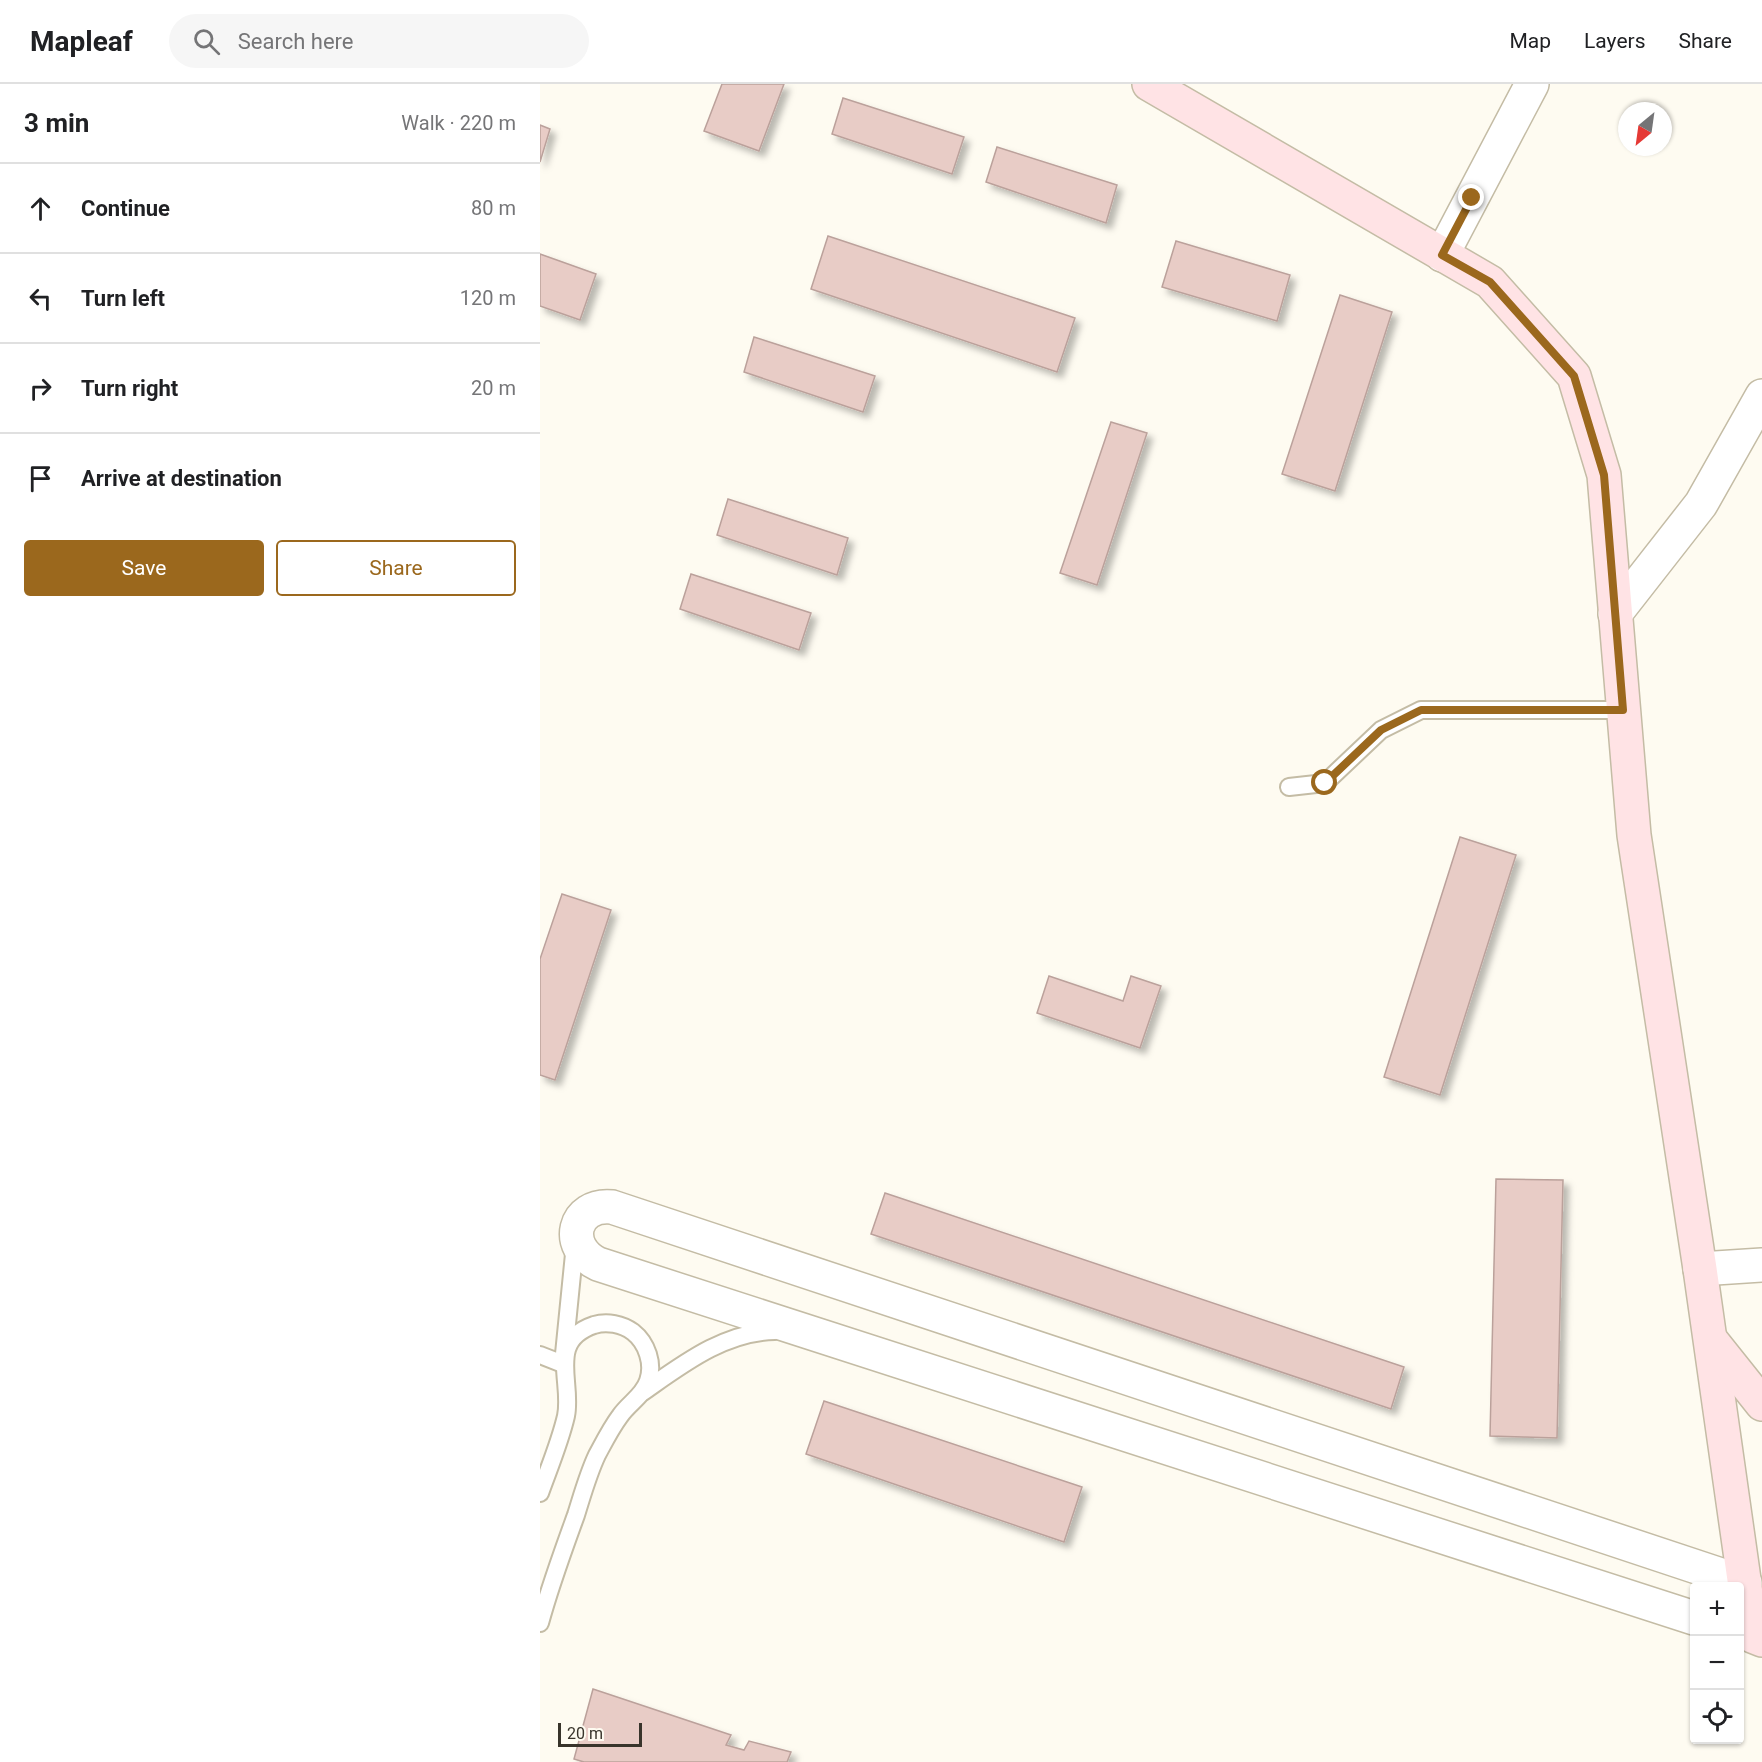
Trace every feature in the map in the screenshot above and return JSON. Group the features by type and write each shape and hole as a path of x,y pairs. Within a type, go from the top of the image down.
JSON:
{"main road":[{"path":"1149,84 1490,282 1574,376 1604,475 1634,835 1711,1340 1753,1586 1751,1636"},
{"path":"1711,1340 1762,1404"}],"street":[{"path":"1442,255 1532,84"},
{"path":"1615,614 1701,504 1762,396"},
{"path":"1690,1616 598,1264 582,1254 577,1245 578,1226 588,1213 603,1206 612,1207 1753,1586"},
{"path":"1701,1269 1762,1265"}],"lane":[{"path":"1289,787 1325,783 1381,730 1421,710 1623,710"},
{"path":"540,1493 566,1417 568,1400 563,1364 576,1236"},
{"path":"563,1364 566,1351 573,1339 583,1330 610,1323 623,1326 634,1333 649,1354 651,1367 642,1393"},
{"path":"540,1623 595,1459 620,1415 642,1393 692,1358 716,1346 756,1332 805,1331"},
{"path":"540,1355 563,1364"}],"building":[{"path":"722,84 784,84 759,151 704,131"},
{"path":"843,98 964,137 952,174 832,134"},
{"path":"540,125 550,129 540,162"},
{"path":"997,147 1117,185 1106,223 986,182"},
{"path":"828,236 1075,318 1057,372 811,289"},
{"path":"1176,241 1290,275 1277,321 1162,287"},
{"path":"540,254 596,274 580,320 540,306"},
{"path":"1340,295 1392,312 1335,491 1282,474"},
{"path":"754,337 875,376 863,412 744,372"},
{"path":"1111,422 1147,433 1097,585 1060,573"},
{"path":"728,499 848,538 837,575 717,535"},
{"path":"691,574 811,613 799,650 680,609"},
{"path":"1460,837 1516,855 1440,1095 1384,1077"},
{"path":"562,894 611,910 555,1080 540,1075 540,959"},
{"path":"1049,976 1123,1001 1131,976 1161,986 1140,1048 1037,1013"},
{"path":"1496,1179 1563,1180 1557,1438 1490,1436"},
{"path":"885,1193 1404,1367 1391,1409 871,1234"},
{"path":"824,1401 1082,1487 1064,1542 806,1454"},
{"path":"593,1689 731,1735 726,1745 744,1750 749,1741 791,1752 787,1762 584,1762 574,1759"}],"route":[{"path":"1325,783 1381,730 1421,710 1623,710 1604,475 1574,376 1490,282 1442,255 1472,198"}]}
